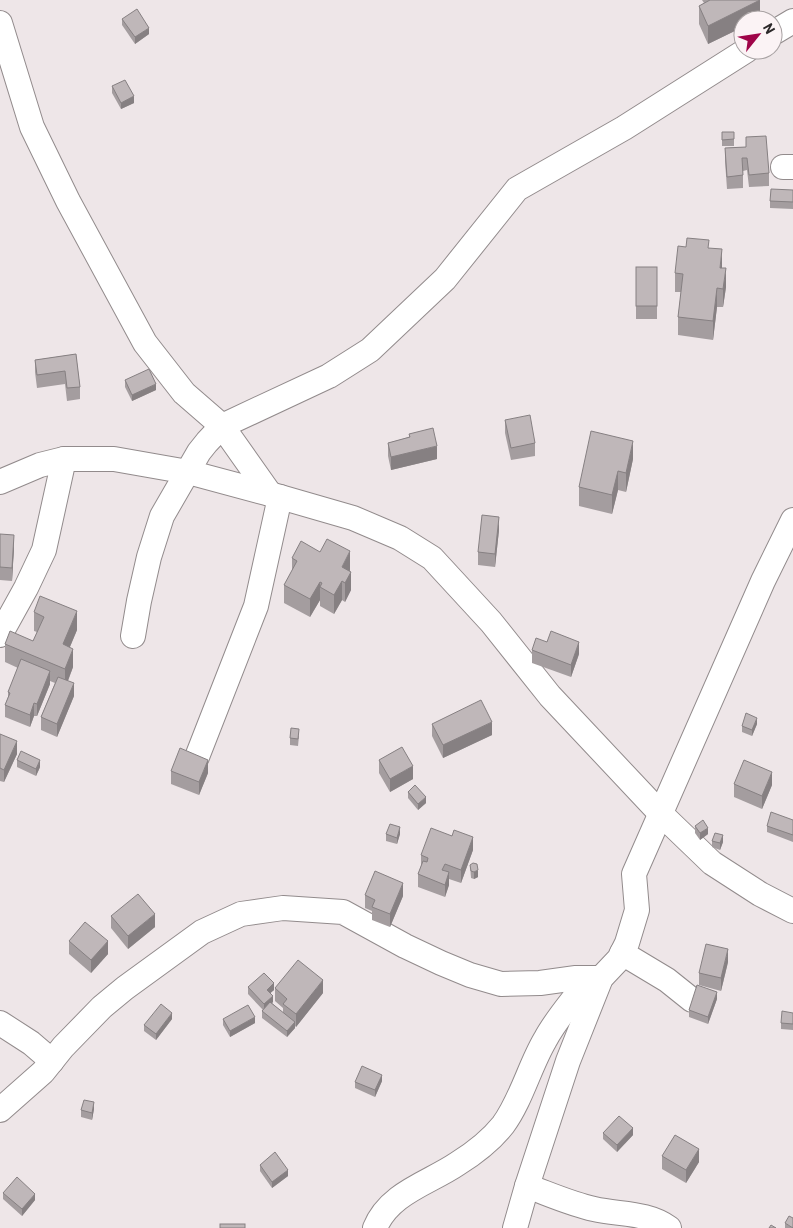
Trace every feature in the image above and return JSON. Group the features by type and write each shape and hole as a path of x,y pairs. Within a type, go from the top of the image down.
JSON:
{"street":[{"path":"0,23 32,127 68,201 145,343 184,393 222,426 275,496 256,606 197,757"},
{"path":"133,636 138,601 162,516 207,442 222,426 329,376 370,350 445,280 517,189 624,128 733,59"},
{"path":"0,634 26,588 44,550 64,459"},
{"path":"6,477 64,459 114,459 188,472 275,496 352,518 400,538 432,558 491,622 550,696 660,813 712,862 760,894 793,911"},
{"path":"375,1228 379,1217 397,1199 428,1179 456,1165 482,1145 503,1124 544,1040 561,1015 579,993 595,978 613,966 628,943 637,910 634,874 763,581 793,520"},
{"path":"0,1110 43,1072 102,1007 125,988 202,932 241,914 283,908 343,912 405,946 441,963 470,975 501,984 595,978"},
{"path":"622,953 667,980 692,1000"},
{"path":"515,1228 595,978"},
{"path":"0,1023 31,1043 52,1061"},
{"path":"527,1186 594,1210 649,1218 669,1228"}],"building":[{"path":"710,0 760,0 740,10 733,10 733,14 708,26 699,6"},
{"path":"137,9 149,28 135,37 122,19"},
{"path":"125,80 134,96 121,103 112,86"},
{"path":"722,132 734,132 734,139 722,140"},
{"path":"766,136 769,173 749,175 747,158 742,158 743,175 727,177 725,148 746,147 746,137"},
{"path":"771,189 793,190 793,202 770,201"},
{"path":"687,238 709,240 708,248 722,249 720,268 726,268 723,289 717,288 713,321 678,317 683,274 675,273 678,246 686,247"},
{"path":"636,267 657,267 657,306 636,306"},
{"path":"76,354 80,387 67,388 65,371 37,375 35,360"},
{"path":"149,369 156,384 132,395 125,380"},
{"path":"530,415 535,443 511,448 505,420"},
{"path":"433,428 437,446 391,457 388,443 410,437 409,434"},
{"path":"591,431 633,441 626,473 618,471 612,495 579,487"},
{"path":"482,515 499,517 495,554 478,552"},
{"path":"0,534 14,535 12,568 0,567"},
{"path":"327,539 350,551 342,567 351,572 345,583 342,581 334,595 320,587 322,583 320,582 310,599 284,585 297,561 292,558 301,541 320,552"},
{"path":"40,596 77,611 63,644 73,649 65,669 5,644 10,631 33,641 44,617 34,612"},
{"path":"551,631 579,642 571,665 532,650 536,638 547,642"},
{"path":"21,659 50,671 37,704 34,703 30,715 5,705"},
{"path":"58,677 74,683 57,724 41,717"},
{"path":"481,700 492,722 443,745 432,724"},
{"path":"746,713 757,718 752,730 742,726"},
{"path":"291,728 299,729 298,739 290,738"},
{"path":"0,734 17,741 4,770 0,768"},
{"path":"402,747 413,766 390,779 379,760"},
{"path":"180,748 208,760 199,782 171,771"},
{"path":"21,751 40,760 36,769 17,760"},
{"path":"744,760 772,772 762,796 734,784"},
{"path":"415,785 426,797 418,804 408,792"},
{"path":"771,812 793,820 793,835 767,826"},
{"path":"703,820 708,828 700,833 695,826"},
{"path":"390,824 400,827 397,838 386,834"},
{"path":"431,828 452,836 454,830 473,837 461,870 445,864 442,870 449,872 445,885 418,874 423,861 427,862 428,858 421,855"},
{"path":"715,833 723,835 720,843 712,841"},
{"path":"473,863 477,864 478,870 474,872 471,871 470,865"},
{"path":"375,871 403,883 390,914 372,907 375,900 365,895"},
{"path":"138,894 155,914 128,936 111,916"},
{"path":"85,922 108,941 91,960 69,941"},
{"path":"706,944 728,949 721,978 699,973"},
{"path":"298,960 323,980 296,1014 283,1004 287,999 275,988"},
{"path":"264,973 274,983 267,990 273,996 264,1004 248,987"},
{"path":"697,985 717,992 708,1017 689,1010"},
{"path":"270,1002 295,1022 287,1031 262,1011"},
{"path":"161,1004 172,1013 156,1034 144,1025"},
{"path":"248,1005 255,1017 230,1031 223,1019"},
{"path":"782,1011 793,1013 793,1024 781,1023"},
{"path":"362,1066 382,1075 375,1090 355,1082"},
{"path":"84,1100 94,1102 92,1113 81,1110"},
{"path":"619,1116 633,1128 617,1145 603,1133"},
{"path":"675,1135 699,1149 686,1170 662,1156"},
{"path":"275,1152 288,1170 272,1182 260,1165"},
{"path":"17,1177 35,1194 22,1209 3,1193"},
{"path":"789,1216 793,1218 793,1228 785,1223"},
{"path":"220,1224 245,1224 245,1228 220,1228"}]}
